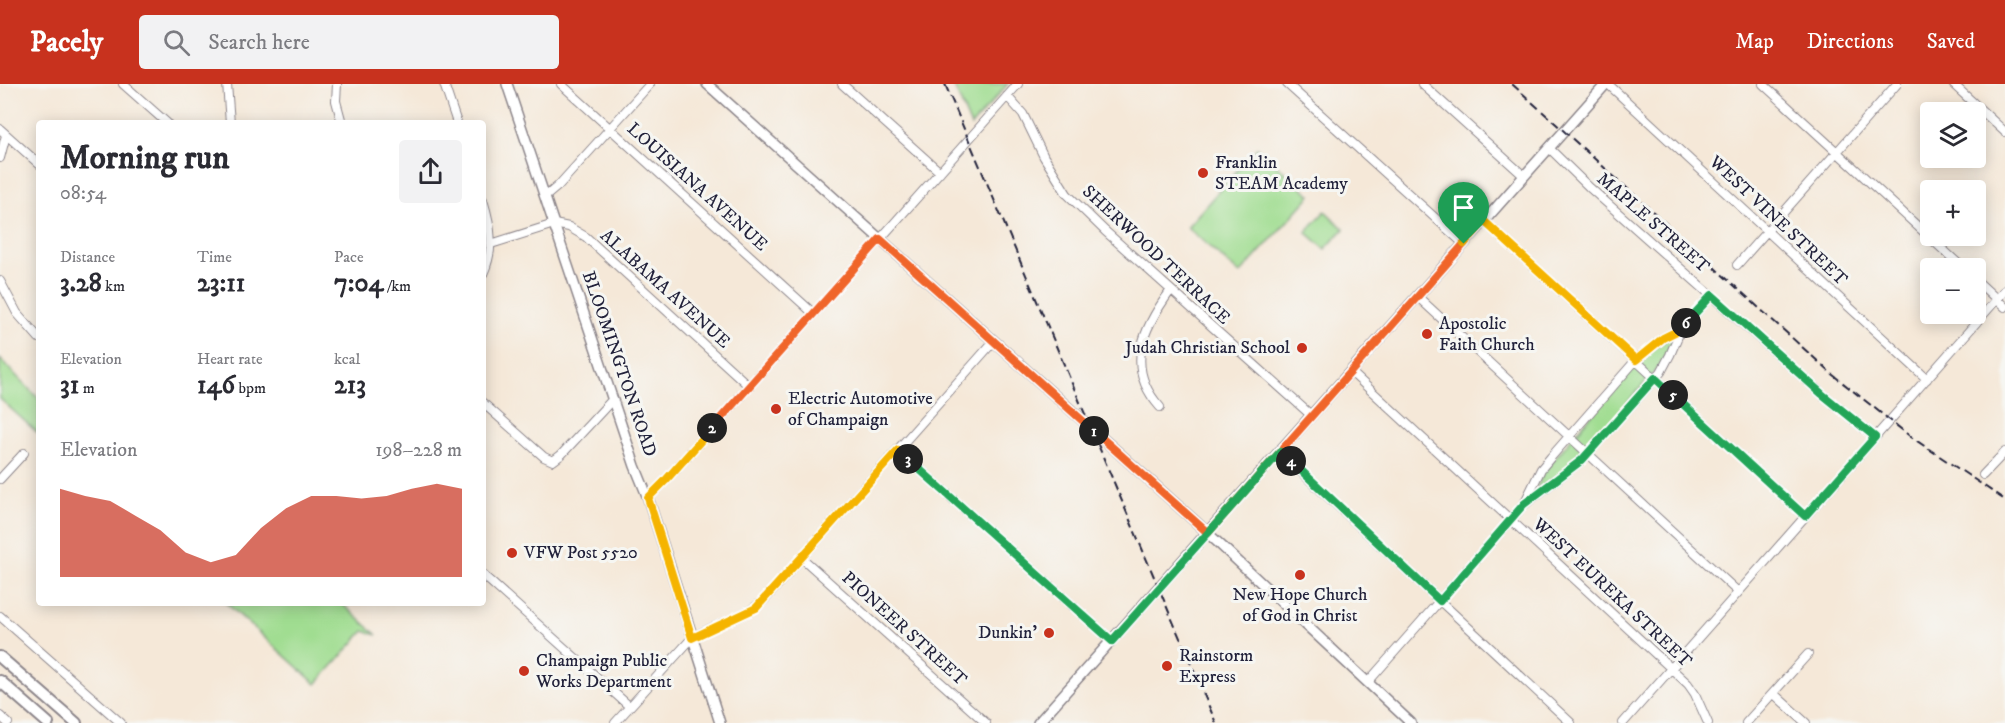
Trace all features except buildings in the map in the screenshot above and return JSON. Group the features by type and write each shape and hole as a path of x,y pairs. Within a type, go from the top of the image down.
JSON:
{"highway":[{"path":"0,657 76,723"},
{"path":"0,681 48,723"}],"main road":[{"name":"BLOOMINGTON ROAD","path":"507,84 648,498 720,723"},
{"path":"706,84 1208,533 1411,723"},
{"path":"1038,723 1607,84"}],"street":[{"path":"123,84 165,120"},
{"path":"227,84 231,120"},
{"path":"337,84 336,101 341,120"},
{"path":"444,84 456,120"},
{"name":"LOUISIANA AVENUE","path":"561,84 813,313"},
{"path":"545,197 558,186 650,84"},
{"path":"842,84 940,171"},
{"path":"648,498 1018,84"},
{"path":"1287,84 1464,244"},
{"path":"1422,84 1524,176"},
{"name":"WEST VINE STREET","path":"1607,84 1927,379"},
{"path":"1763,84 1953,258"},
{"path":"1737,265 1897,84"},
{"path":"1953,84 2005,132"},
{"name":"SHERWOOD TERRACE","path":"1007,96 1023,114 1044,157 1067,194 1105,231 1312,416"},
{"path":"0,158 3,132"},
{"path":"3,132 36,161"},
{"name":"MAPLE STREET","path":"1549,148 1590,188 1822,394 1875,437"},
{"path":"486,210 491,228 491,244 486,263"},
{"path":"1484,221 1805,516"},
{"path":"491,244 554,224"},
{"name":"ALABAMA AVENUE","path":"554,224 569,227 586,237 749,386"},
{"path":"0,281 17,313 36,335"},
{"path":"1986,289 2005,307"},
{"path":"1161,407 1150,396 1144,383 1140,358 1149,324 1171,290"},
{"path":"1623,723 2005,290"},
{"path":"1524,504 1588,453 1666,364 1681,329 1712,295"},
{"path":"1418,297 1738,592"},
{"path":"1368,682 1511,520 1524,504 1541,470 1636,360 1663,338 1681,329"},
{"path":"615,723 692,638 756,608 994,341"},
{"name":"WEST EUREKA STREET","path":"1351,372 1671,668 1695,694 1708,723"},
{"path":"486,406 544,457 553,461 613,399"},
{"path":"898,450 1112,641"},
{"path":"1280,452 1571,723"},
{"path":"1983,475 2005,452"},
{"path":"0,480 24,453"},
{"name":"PIONEER STREET","path":"802,558 986,723"},
{"path":"486,577 629,706"},
{"path":"0,616 122,723"},
{"path":"1746,723 1808,654"},
{"path":"1773,693 1806,723"},
{"path":"0,716 8,723"}],"green space":[{"path":"953,84 1008,84 971,126"},
{"path":"1257,148 1311,195 1240,274 1187,227"},
{"path":"1325,211 1344,229 1325,249 1306,232"},
{"path":"1670,338 1672,342 1660,365 1596,440 1575,463 1539,489 1537,488 1543,472 1629,371 1654,347"},
{"path":"0,359 36,396 36,431 0,399"},
{"path":"229,606 344,606 377,635 364,631 316,684"}],"railway":[{"path":"945,84 1216,723"},
{"path":"1512,84 1833,375 1911,437 2005,500"}],"place":[{"name":"Franklin STEAM Academy","path":"1203,173"},
{"name":"Apostolic Faith Church","path":"1427,334"},
{"name":"Judah Christian School","path":"1302,348"},
{"name":"Electric Automotive of Champaign","path":"776,409"},
{"name":"VFW Post 5520","path":"512,553"},
{"name":"New Hope Church of God in Christ","path":"1300,575"},
{"name":"Dunkin'","path":"1049,633"},
{"name":"Rainstorm Express","path":"1167,666"},
{"name":"Champaign Public Works Department","path":"524,671"}],"route":[{"path":"1484,221 1636,360 1663,338 1681,329 1712,295 1822,394 1875,437 1805,516 1655,378 1582,460 1524,504 1440,601 1280,452 1198,545 1112,641 898,450 756,608 692,638 648,498 880,239 1208,533 1464,244 1484,221"}]}
